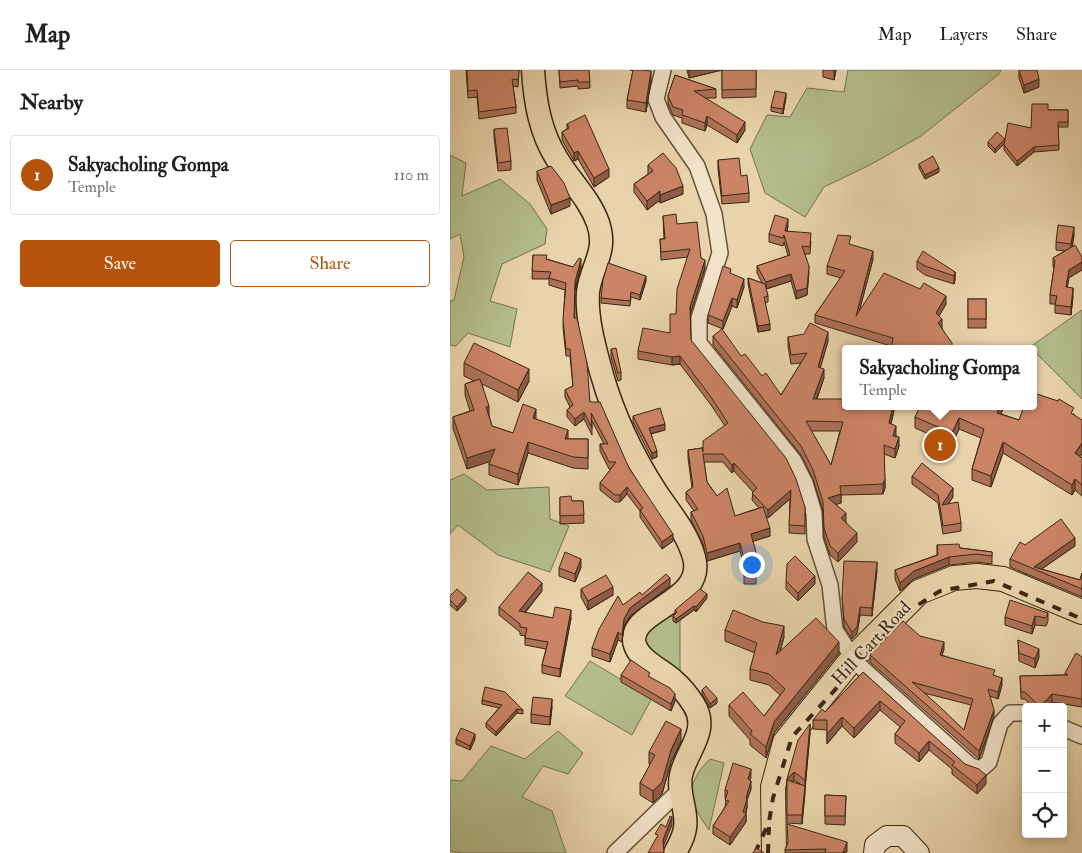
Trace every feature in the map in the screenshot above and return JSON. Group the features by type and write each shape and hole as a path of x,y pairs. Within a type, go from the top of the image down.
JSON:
{"highway":[{"name":"Hill Cart Road","path":"774,853 773,787 785,742 919,592 954,578 977,576 1003,578 1082,612"}],"main road":[{"path":"533,70 542,129 557,160 584,196 598,223 601,243 598,262 589,289 588,309 603,377 631,452 686,534 695,559 693,578 686,589 676,601 640,624 635,632 634,643 639,653 675,682 695,706 700,723 697,740 680,776 686,827 675,853"},
{"path":"874,853 876,845 887,836 904,836 919,853"}],"street":[{"path":"662,70 656,99 663,117 697,166 714,214 720,253 699,318 699,343 794,461 814,512 815,539 830,585 836,630 857,662 971,766 981,769 989,762 1000,724 1010,713 1022,713"},
{"path":"1067,730 1082,736"},
{"path":"615,853 681,789"}],"green space":[{"path":"848,70 1001,70 999,74 921,136 868,166 824,187 805,217 765,193 750,149 767,115 790,117 807,88 844,92"},
{"path":"450,155 466,163 462,196 500,179 530,204 547,229 545,244 502,264 490,301 517,309 510,347 468,333 456,346 450,345 450,301 454,300 464,257 460,234 450,239"},
{"path":"1082,310 1082,399 1037,354 1037,345 1033,345"},
{"path":"464,474 487,490 549,487 550,519 569,526 550,572 498,555 458,525 450,534 450,480"},
{"path":"680,616 680,679 643,648 644,633 661,617"},
{"path":"590,661 652,698 632,735 565,696"},
{"path":"558,731 583,753 568,774 543,766 522,797 552,811 566,853 462,853 450,851 450,780 462,781 491,746 525,759"},
{"path":"710,759 724,763 709,830 697,811 692,794 696,778"}],"building":[{"path":"467,70 519,70 518,80 512,79 516,107 479,112 477,90 468,91"},
{"path":"559,70 589,70 590,82 578,82 578,80 560,82"},
{"path":"633,70 651,71 646,103 627,100"},
{"path":"722,70 756,70 756,89 722,90"},
{"path":"1019,70 1037,70 1039,79 1024,85"},
{"path":"675,75 716,89 694,91 745,122 737,135 707,116 705,123 682,115 683,110 673,107 668,96"},
{"path":"775,91 786,93 783,109 771,107"},
{"path":"1032,104 1048,104 1048,110 1068,110 1068,122 1058,122 1059,145 1034,147 1017,161 1004,145 1008,123 1031,128"},
{"path":"585,115 609,169 594,178 578,151 574,153 562,132 569,128 567,124"},
{"path":"507,128 511,161 498,163 494,129"},
{"path":"997,132 1005,139 995,149 988,142"},
{"path":"663,153 676,168 683,186 660,195 660,191 647,201 634,184 653,171 648,165"},
{"path":"933,156 939,168 925,175 919,164"},
{"path":"739,158 741,176 747,175 749,193 722,196 718,160"},
{"path":"551,166 564,183 570,198 551,205 537,171"},
{"path":"676,214 677,224 697,222 701,258 705,260 690,307 691,340 786,458 796,479 805,507 805,526 789,525 791,490 768,510 752,493 757,488 734,463 732,465 723,454 703,454 707,482 717,496 727,488 735,516 763,507 770,528 751,534 756,553 756,576 744,576 744,559 740,543 707,553 703,536 691,512 698,509 686,492 693,487 688,450 702,448 703,452 703,441 728,423 680,356 672,357 638,351 643,328 670,333 670,314 676,314 677,289 690,249 661,252 660,239 665,239 663,216"},
{"path":"775,215 788,219 785,231 811,233 810,247 802,246 809,266 807,288 796,291 791,274 766,282 757,266 790,255 784,235 783,238 769,234"},
{"path":"1058,225 1074,227 1071,244 1056,242"},
{"path":"838,235 851,236 849,244 873,251 856,316 884,273 920,289 924,283 946,296 936,313 942,319 938,323 952,345 892,345 893,338 815,315 845,271 827,266"},
{"path":"1075,245 1082,257 1082,262 1069,270 1066,287 1073,288 1071,307 1055,305 1057,296 1050,295 1055,261 1053,258"},
{"path":"923,251 955,272 954,276 925,266 917,261"},
{"path":"533,255 547,255 546,259 573,267 579,258 581,259 575,282 574,318 577,318 587,363 590,402 600,402 629,468 673,534 662,542 640,510 643,508 627,487 620,495 615,495 600,483 616,462 609,462 600,444 608,444 591,413 592,428 584,412 575,419 567,410 573,405 565,390 573,386 570,349 566,349 563,320 566,283 549,278 551,272 532,271"},
{"path":"608,263 646,276 640,295 631,292 630,301 601,298 603,280"},
{"path":"723,266 731,269 730,273 744,279 737,300 732,298 723,321 708,315"},
{"path":"748,278 765,284 768,296 764,297 770,324 758,326"},
{"path":"968,299 986,299 986,319 968,319"},
{"path":"810,323 828,332 818,367 824,369 813,399 842,399 842,410 892,410 889,423 896,426 893,436 899,437 895,449 884,445 885,479 883,484 840,486 841,494 828,498 846,513 841,518 857,533 838,553 830,546 824,528 823,502 813,470 801,446 713,336 722,329 741,356 745,354 762,376 766,373 781,395 807,353 791,355 788,337 804,334","holes":["806,421 843,422 831,465"]},
{"path":"474,343 529,369 518,390 464,363"},
{"path":"616,348 621,372 618,373 611,349"},
{"path":"480,379 489,406 486,407 492,426 513,433 523,404 536,409 533,418 568,430 565,439 588,439 588,458 573,457 528,442 518,474 489,464 495,449 467,458 453,417 474,410 465,384"},
{"path":"1037,394 1058,401 1059,399 1074,408 1071,413 1082,420 1082,443 1075,453 1082,458 1082,485 1075,479 1072,485 1003,442 991,476 972,469 984,429 959,418 952,433 915,417 918,410 998,410 997,413 1019,420 1023,410 1037,410"},
{"path":"660,408 665,424 649,428 657,451 652,453 633,416"},
{"path":"922,463 953,488 942,505 958,502 961,523 943,526 938,495 912,476"},
{"path":"571,496 572,501 583,501 584,515 560,516 560,497"},
{"path":"1061,519 1075,538 1034,567 1080,580 1082,573 1082,589 1010,559 1020,542 1025,545"},
{"path":"959,544 960,548 992,552 992,556 976,554 949,557 914,571 900,583 895,570 938,555 937,545"},
{"path":"565,552 581,559 575,574 559,568"},
{"path":"795,556 815,576 798,593 786,581 787,564"},
{"path":"844,561 877,562 872,608 860,607 857,627 852,632 844,619 842,597"},
{"path":"528,572 542,583 519,611 553,618 555,607 571,610 560,669 542,665 548,642 525,638 527,628 520,627 520,624 499,607"},
{"path":"666,574 670,578 630,608 624,619 622,635 618,632 610,654 592,648 599,629 618,596 623,605 640,592 642,595"},
{"path":"606,575 613,587 588,601 581,589"},
{"path":"457,589 466,597 457,607 450,600 450,596"},
{"path":"700,589 707,594 696,607 694,606 676,619 673,616 677,612 675,610"},
{"path":"1010,600 1048,613 1046,618 1035,616 1032,626 1005,617"},
{"path":"733,610 763,622 784,626 776,655 816,618 839,642 774,722 766,747 750,734 752,731 729,705 743,692 764,716 785,689 769,674 750,669 757,643 725,630"},
{"path":"903,621 920,636 944,642 940,655 995,670 993,675 1002,678 998,692 988,689 994,710 979,751 870,655","holes":["912,682 973,699 964,730"]},
{"path":"1018,640 1039,649 1035,659 1019,653"},
{"path":"1076,653 1082,657 1082,699 1052,694 1044,703 1036,703 1025,692 1021,692 1020,676 1068,675 1065,673"},
{"path":"631,660 650,673 648,676 670,688 675,694 671,704 621,675"},
{"path":"863,672 965,764 979,769 986,775 977,785 952,765 955,762 929,741 919,753 895,734 905,721 880,701 854,728 842,717 827,734 827,720 813,720 822,709 825,712"},
{"path":"706,686 717,698 710,704 702,690"},
{"path":"485,687 505,692 523,710 517,709 496,732 486,723 502,705 482,700"},
{"path":"533,697 552,699 550,717 531,714"},
{"path":"666,721 681,729 671,750 662,782 653,791 640,783 655,755 649,752"},
{"path":"810,724 805,780 794,772 787,779 798,740"},
{"path":"461,728 475,734 470,746 456,739"},
{"path":"733,763 751,769 748,779 751,781 743,812 746,814 730,837 713,826 729,801 725,800 728,791 725,790"},
{"path":"787,780 805,786 802,815 787,815"},
{"path":"825,795 846,796 845,816 825,816"},
{"path":"670,816 672,817 663,840 664,853 648,853 658,835 655,834 661,824 666,827"},
{"path":"787,824 847,842 843,853 825,853 826,849 785,850 788,842"},
{"path":"756,848 764,853 753,853"}],"railway":[{"path":"755,853 769,822 773,798 792,737 904,614 940,591 994,581 1082,619"},
{"path":"768,853 769,827"}],"place":[{"name":"Sakyacholing Gompa","path":"940,445"}]}
